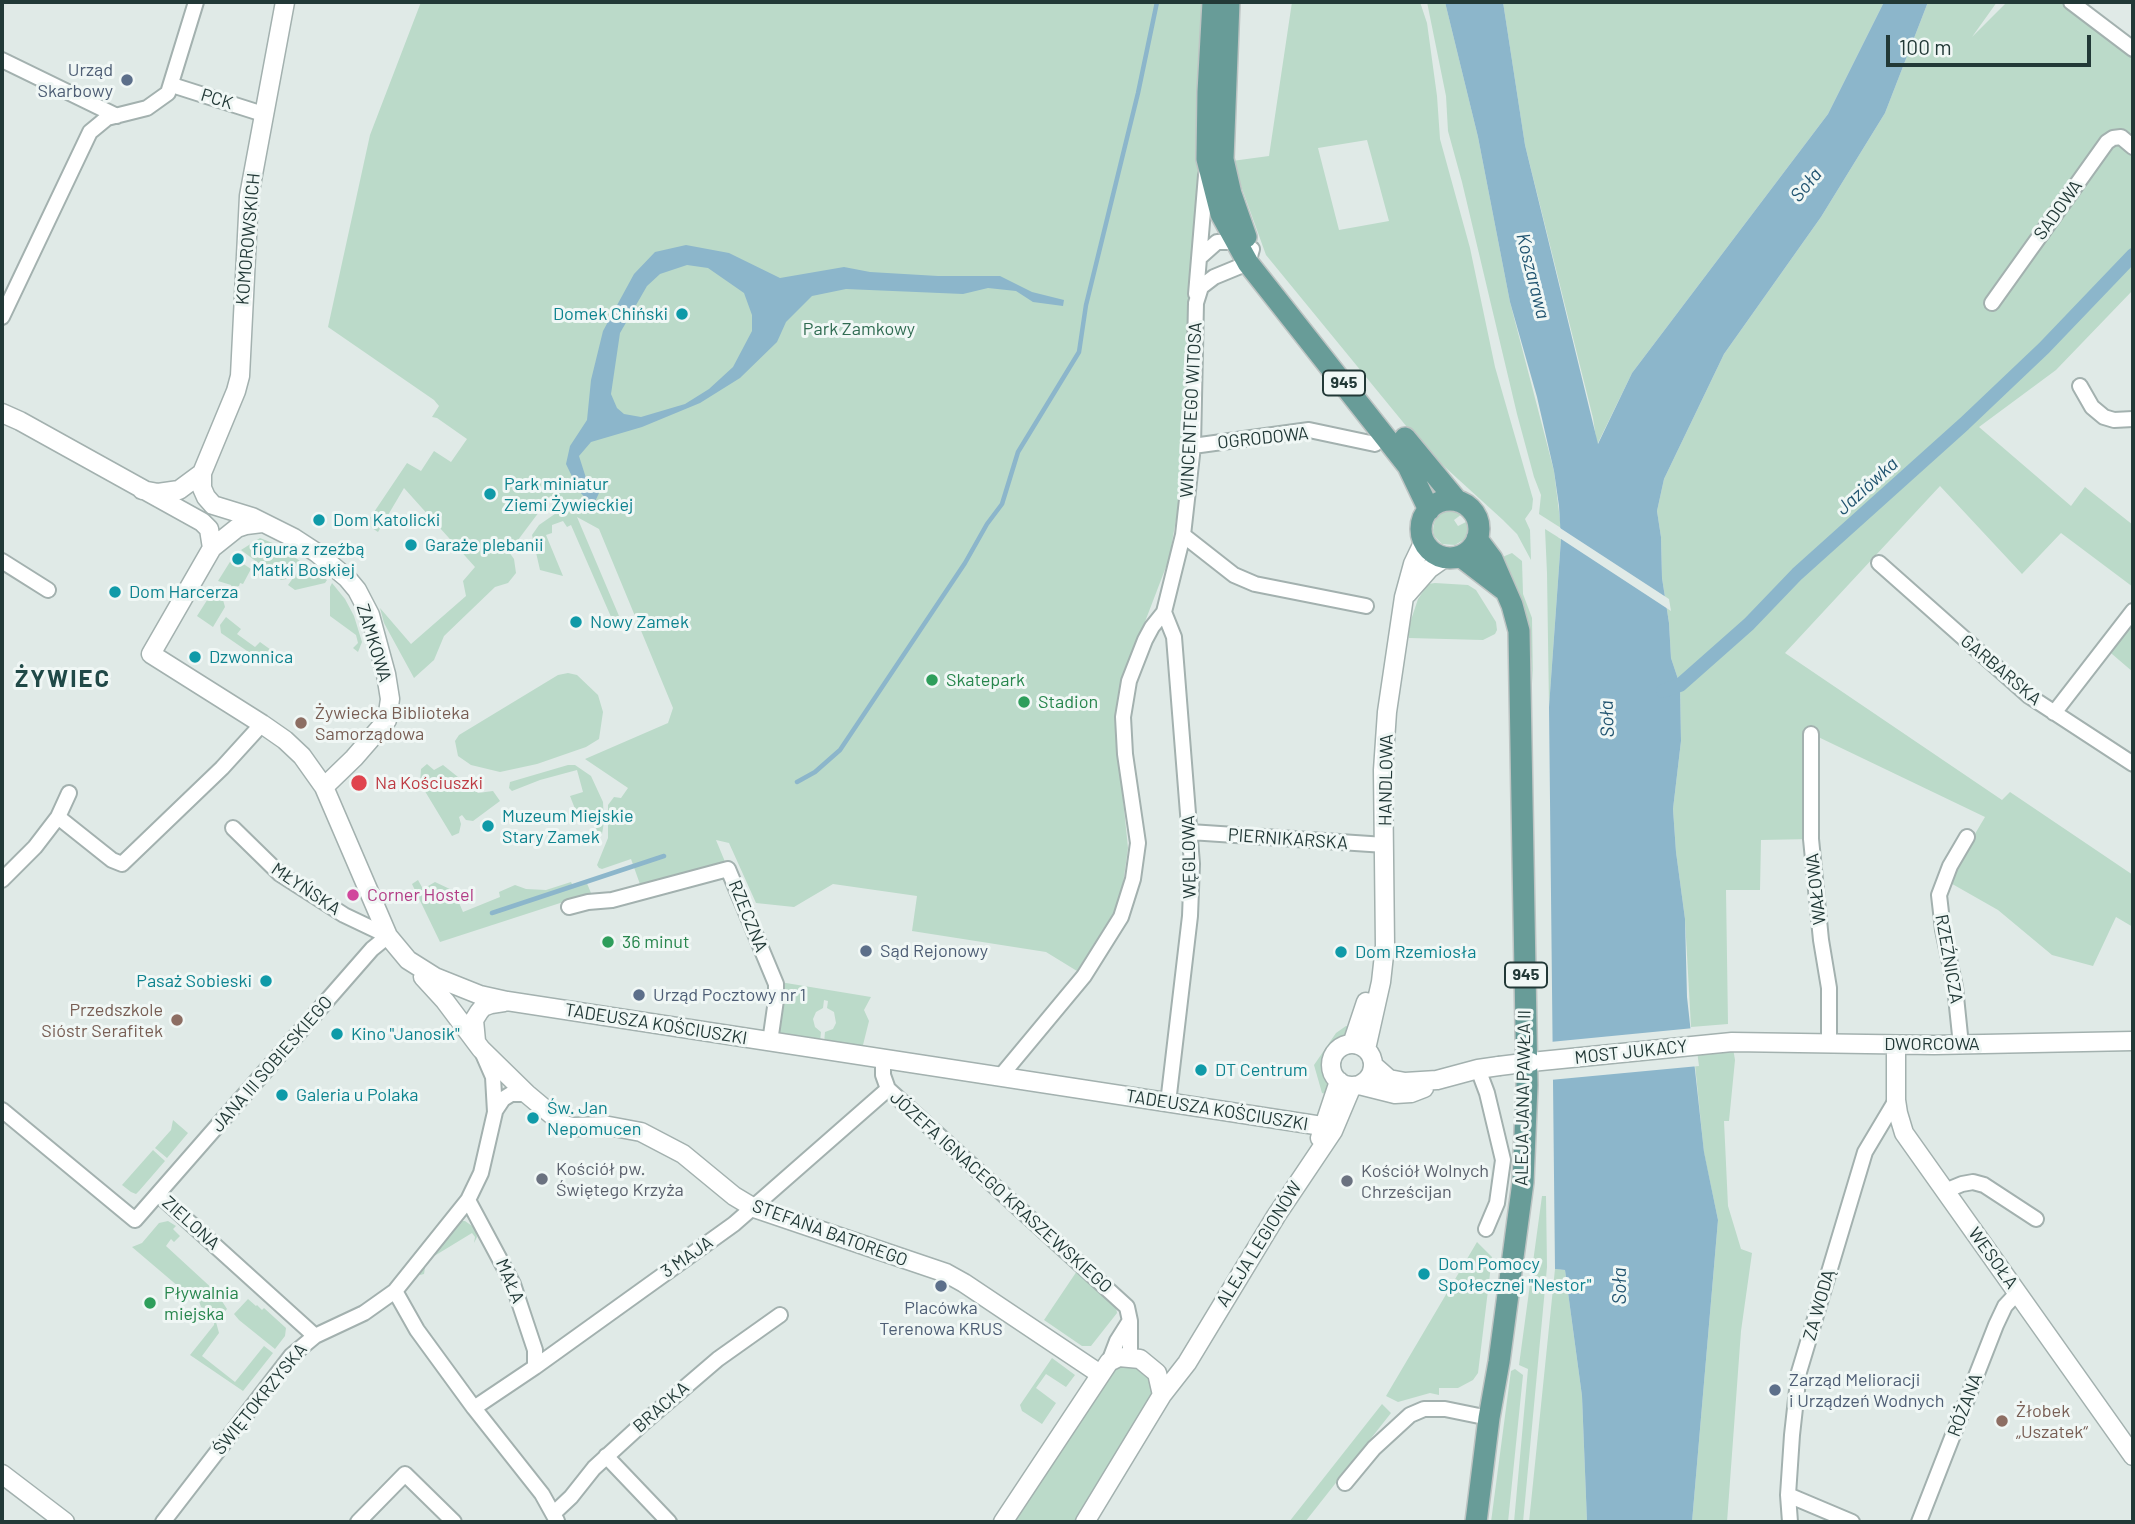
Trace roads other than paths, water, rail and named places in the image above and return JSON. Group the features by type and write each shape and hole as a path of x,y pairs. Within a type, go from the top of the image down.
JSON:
{"main road":[{"name":"945","path":"1213,2 1207,159 1221,214 1246,252 1408,466 1429,510"},
{"name":"945","path":"1229,2 1223,159 1246,252 1457,501 1473,511 1477,520 1477,539"},
{"path":"1457,501 1441,502 1429,510 1422,525 1424,541 1429,549 1453,557 1505,590"},
{"path":"1453,557 1472,547 1477,539"},
{"name":"ALEJA JANA PAWŁA II","path":"1476,1522 1515,1246 1526,1136 1521,646 1515,614 1492,559 1477,539"}],"street":[{"path":"2,317 90,132 97,125 117,116 147,108 168,93 196,2"},
{"name":"KOMOROWSKICH","path":"202,472 230,408 240,376 249,197 285,2"},
{"path":"2071,2 2133,49"},
{"path":"2,60 117,116"},
{"name":"PCK","path":"172,85 263,114"},
{"name":"SADOWA","path":"1992,303 2107,142 2121,137 2133,146"},
{"path":"1196,303 1207,159"},
{"path":"1199,258 1217,242 1246,252"},
{"name":"WINCENTEGO WITOSA","path":"1000,1077 1084,976 1121,917 1133,879 1138,844 1125,754 1125,697 1145,640 1164,612 1183,535 1193,446 1196,303 1201,287 1246,252"},
{"path":"2080,386 2092,407 2104,417 2114,420 2133,419"},
{"path":"2,413 202,522 209,528 212,548"},
{"name":"OGRODOWA","path":"1193,446 1308,430 1375,444"},
{"path":"142,490 158,493 179,491 202,472"},
{"name":"ZAMKOWA","path":"202,472 202,488 213,505 252,517 317,553 347,578 370,614 386,674 390,699 387,720 324,787"},
{"path":"212,548 237,528 246,524 262,523"},
{"path":"1183,535 1234,575 1255,584 1366,606"},
{"name":"HANDLOWA","path":"1363,1053 1381,982 1386,927 1383,770 1387,712 1404,597 1413,564 1424,541"},
{"name":"TADEUSZA KOŚCIUSZKI","path":"212,548 151,654 262,724 302,756 324,787 388,936 412,963 457,988 507,1001 1322,1126"},
{"path":"1404,597 1429,569 1453,557"},
{"path":"2,561 48,590"},
{"name":"GARBARSKA","path":"1879,563 2029,696 2133,764"},
{"path":"2054,713 2133,611"},
{"name":"WĘGLOWA","path":"1164,612 1174,637 1192,864 1190,916 1168,1103"},
{"path":"58,817 111,860 122,864 222,768 262,724"},
{"name":"WAŁOWA","path":"1811,734 1811,839 1821,940 1829,988 1829,1043"},
{"path":"2,880 35,847 58,817 69,793"},
{"name":"MŁYŃSKA","path":"233,828 280,874 344,915 388,936"},
{"name":"PIERNIKARSKA","path":"1190,832 1385,845"},
{"name":"RZEŹNICZA","path":"1961,1045 1955,986 1943,930 1939,895 1950,866 1967,837"},
{"name":"RZECZNA","path":"569,906 612,900 728,869 776,984 770,1042"},
{"name":"JANA III SOBIESKIEGO","path":"158,1194 361,961 388,936"},
{"name":"STEFANA BATOREGO","path":"412,963 479,1045 527,1094 568,1126 626,1127 659,1141 703,1168 734,1196 754,1208 946,1273 1105,1368"},
{"path":"479,1045 474,1020 479,1012 491,1004 507,1001"},
{"name":"DWORCOWA","path":"1732,1042 1961,1045 2133,1041"},
{"name":"MOST JUKACY","path":"1478,1069 1732,1042"},
{"name":"ŚWIĘTOKRZYSKA","path":"163,1522 302,1345 364,1313 395,1291 468,1200 481,1173 495,1112 493,1077 479,1045"},
{"name":"WESOŁA","path":"1896,1045 1896,1100 1905,1133 2133,1456"},
{"path":"1437,1080 1426,1087 1403,1094 1350,1084 1334,1076 1331,1062 1338,1049 1363,1053 1389,1079 1405,1082 1437,1080 1478,1069 1487,1093 1503,1160 1497,1203 1486,1229"},
{"path":"1350,1084 1370,1076 1363,1053"},
{"name":"JÓZEFA IGNACEGO KRASZEWSKIEGO","path":"883,1059 883,1075 888,1089 1094,1275 1127,1307 1130,1321"},
{"name":"ALEJA LEGIONÓW","path":"1318,1151 1322,1126 1350,1084"},
{"name":"ALEJA LEGIONÓW","path":"1085,1522 1332,1131 1350,1084"},
{"name":"3 MAJA","path":"474,1408 734,1224 888,1089"},
{"path":"495,1112 498,1104 511,1094 527,1094"},
{"name":"ZA WODĄ","path":"1790,1522 1788,1495 1799,1372 1865,1152 1896,1100"},
{"name":"ZIELONA","path":"2,1110 135,1220 158,1194 315,1336"},
{"path":"1945,1191 1973,1182 1984,1185 2036,1219"},
{"name":"MAŁA","path":"468,1200 513,1284 535,1350 535,1367"},
{"name":"BRACKA","path":"395,1291 417,1330 542,1494 556,1518 606,1456 708,1366 780,1315"},
{"name":"RÓŻANA","path":"1919,1522 1996,1325 2004,1307 2018,1292"},
{"path":"1130,1321 1130,1357"},
{"path":"1003,1522 1105,1368 1130,1321"},
{"name":"ALEJA LEGIONÓW","path":"1157,1373 1180,1358 1201,1338"},
{"path":"1105,1368 1119,1357 1140,1359 1157,1373 1163,1395"},
{"path":"1345,1483 1374,1448 1410,1415 1424,1409 1445,1409 1489,1418"},
{"path":"606,1456 669,1522"},
{"path":"2,1474 65,1522"},
{"path":"358,1522 405,1474 454,1522"},
{"path":"1788,1495 1852,1522"}],"water":[{"path":"1445,2 1503,2 1525,145 1598,444 1632,373 1828,114 1884,2 1928,2 1885,113 1821,217 1724,354 1664,479 1657,511 1671,658 1680,685 1681,741 1673,809 1685,919 1687,997 1704,1152 1718,1220 1692,1522 1587,1522 1582,1396 1565,1270 1555,1269 1549,707 1561,539 1559,506 1554,471 1537,397 1510,302 1478,137"},
{"path":"686,245 729,253 780,278 844,267 870,272 938,276 1000,276 1032,292 1064,300 1063,306 1033,302 1016,291 988,288 963,294 846,289 812,296 786,322 777,342 740,378 700,403 642,427 591,442 579,456 586,478 599,493 593,506 579,491 566,464 570,446 587,420 591,380 603,331 634,274 655,252","holes":["687,265 708,268 744,293 752,315 752,331 733,367 709,389 685,404 641,417 624,414 617,408 611,394 620,333 647,286 660,274"]}],"waterway":[{"path":"797,782 815,772 840,750 965,563 1002,504 1018,452 1079,352 1086,305 1138,93 1157,2"},
{"name":"Jaziówka","path":"1663,691 1680,685 1749,624 1797,574 2044,348 2133,255"},
{"path":"492,913 664,856"}],"place":[{"name":"Urząd Skarbowy","path":"127,80"},
{"name":"Domek Chiński","path":"682,314"},
{"name":"Park miniatur Ziemi Żywieckiej","path":"490,494"},
{"name":"Dom Katolicki","path":"319,520"},
{"name":"Garaże plebanii","path":"411,545"},
{"name":"figura z rzeźbą Matki Boskiej","path":"238,559"},
{"name":"Dom Harcerza","path":"115,592"},
{"name":"Nowy Zamek","path":"576,622"},
{"name":"Dzwonnica","path":"195,657"},
{"name":"Skatepark","path":"932,680"},
{"name":"Stadion","path":"1024,702"},
{"name":"Żywiecka Biblioteka Samorządowa","path":"301,723"},
{"name":"Na Kościuszki","path":"359,783"},
{"name":"Muzeum Miejskie Stary Zamek","path":"488,826"},
{"name":"Corner Hostel","path":"353,895"},
{"name":"36 minut","path":"608,942"},
{"name":"Sąd Rejonowy","path":"866,951"},
{"name":"Dom Rzemiosła","path":"1341,952"},
{"name":"Pasaż Sobieski","path":"266,981"},
{"name":"Urząd Pocztowy nr 1","path":"639,995"},
{"name":"Przedszkole Sióstr Serafitek","path":"177,1020"},
{"name":"Kino \"Janosik\"","path":"337,1034"},
{"name":"DT Centrum","path":"1201,1070"},
{"name":"Galeria u Polaka","path":"282,1095"},
{"name":"Św. Jan Nepomucen","path":"533,1118"},
{"name":"Kościół pw. Świętego Krzyża","path":"542,1179"},
{"name":"Kościół Wolnych Chrześcijan","path":"1347,1181"},
{"name":"Dom Pomocy Społecznej \"Nestor\"","path":"1424,1274"},
{"name":"Placówka Terenowa KRUS","path":"941,1286"},
{"name":"Pływalnia miejska","path":"150,1303"},
{"name":"Zarząd Melioracji i Urządzeń Wodnych","path":"1775,1390"},
{"name":"Żłobek „Uszatek“","path":"2002,1421"}],"district":[{"name":"ŻYWIEC","path":"63,679"}],"water label":[{"name":"Soła","path":"1806,185"},
{"name":"Koszarawa","path":"1533,276"},
{"name":"Soła","path":"1607,719"},
{"name":"Soła","path":"1620,1286"}],"park label":[{"name":"Park Zamkowy","path":"859,329"}]}
